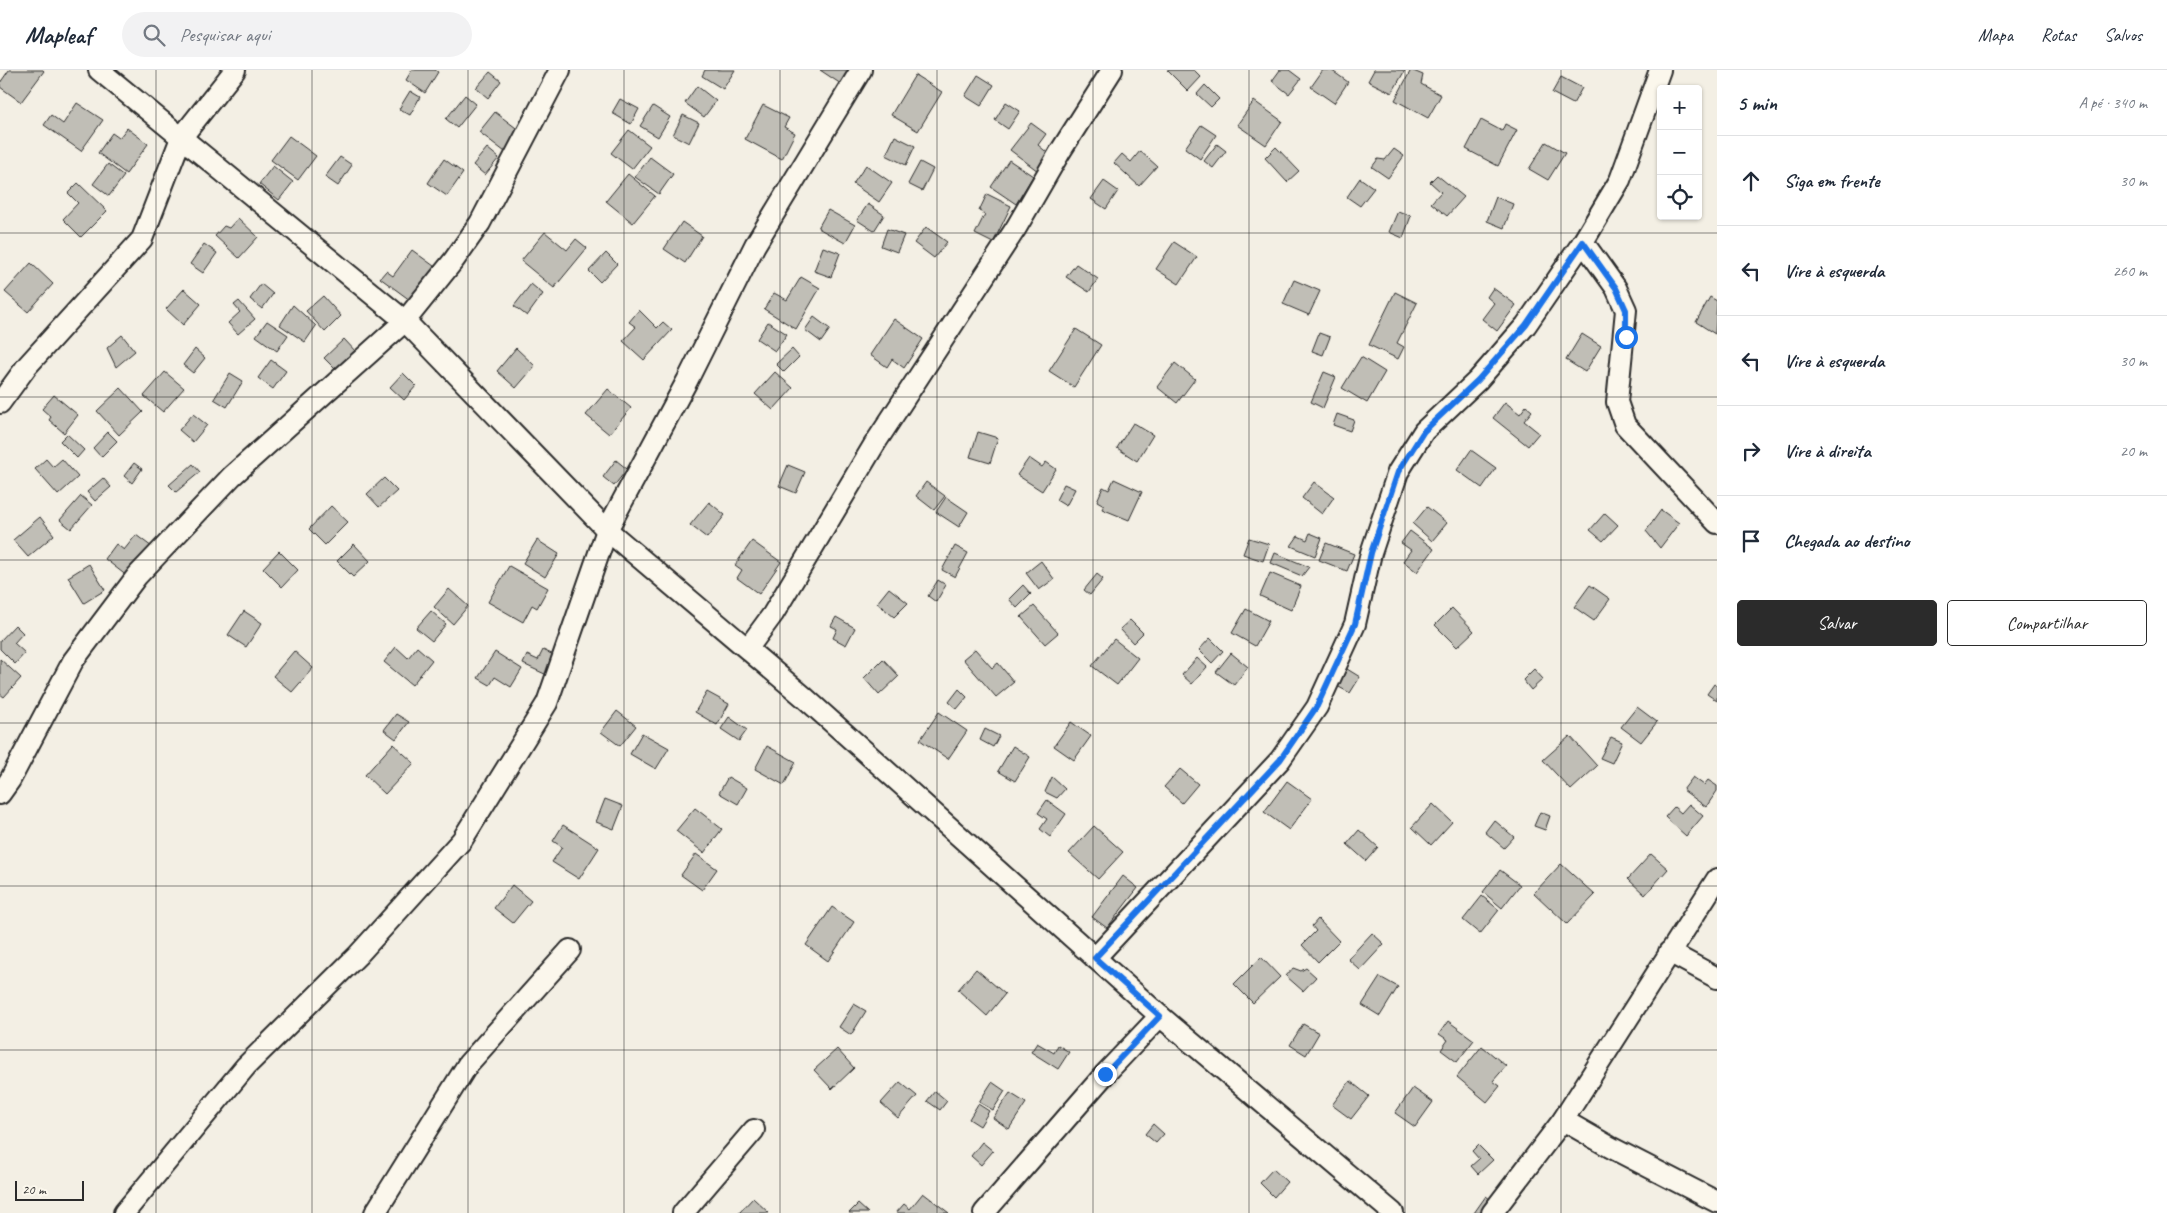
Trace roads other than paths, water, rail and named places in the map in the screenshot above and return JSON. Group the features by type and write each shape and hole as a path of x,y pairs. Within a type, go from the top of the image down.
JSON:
{"street":[{"path":"99,70 404,321 607,530 748,648 1160,1016 1393,1213"},
{"path":"0,403 27,366 142,240 181,138 235,70"},
{"path":"0,794 10,780 73,661 137,576 232,476 404,321 454,260 480,224 560,70"},
{"path":"124,1213 246,1066 358,955 462,840 547,703 607,530 687,381 755,245 862,70"},
{"path":"748,648 773,614 874,445 1016,228 1060,152 1112,70"},
{"path":"1095,958 1280,760 1317,706 1355,624 1371,553 1398,472 1424,431 1478,380 1526,325 1583,242 1620,180 1660,70"},
{"path":"1583,242 1616,288 1626,310 1617,402 1626,425 1717,523"},
{"path":"1492,1213 1563,1120 1717,879"},
{"path":"375,1213 468,1064 570,950"},
{"path":"1669,952 1717,978"},
{"path":"984,1213 1105,1074 1160,1016"},
{"path":"1563,1120 1610,1147 1717,1202"},
{"path":"683,1213 754,1130"}]}
